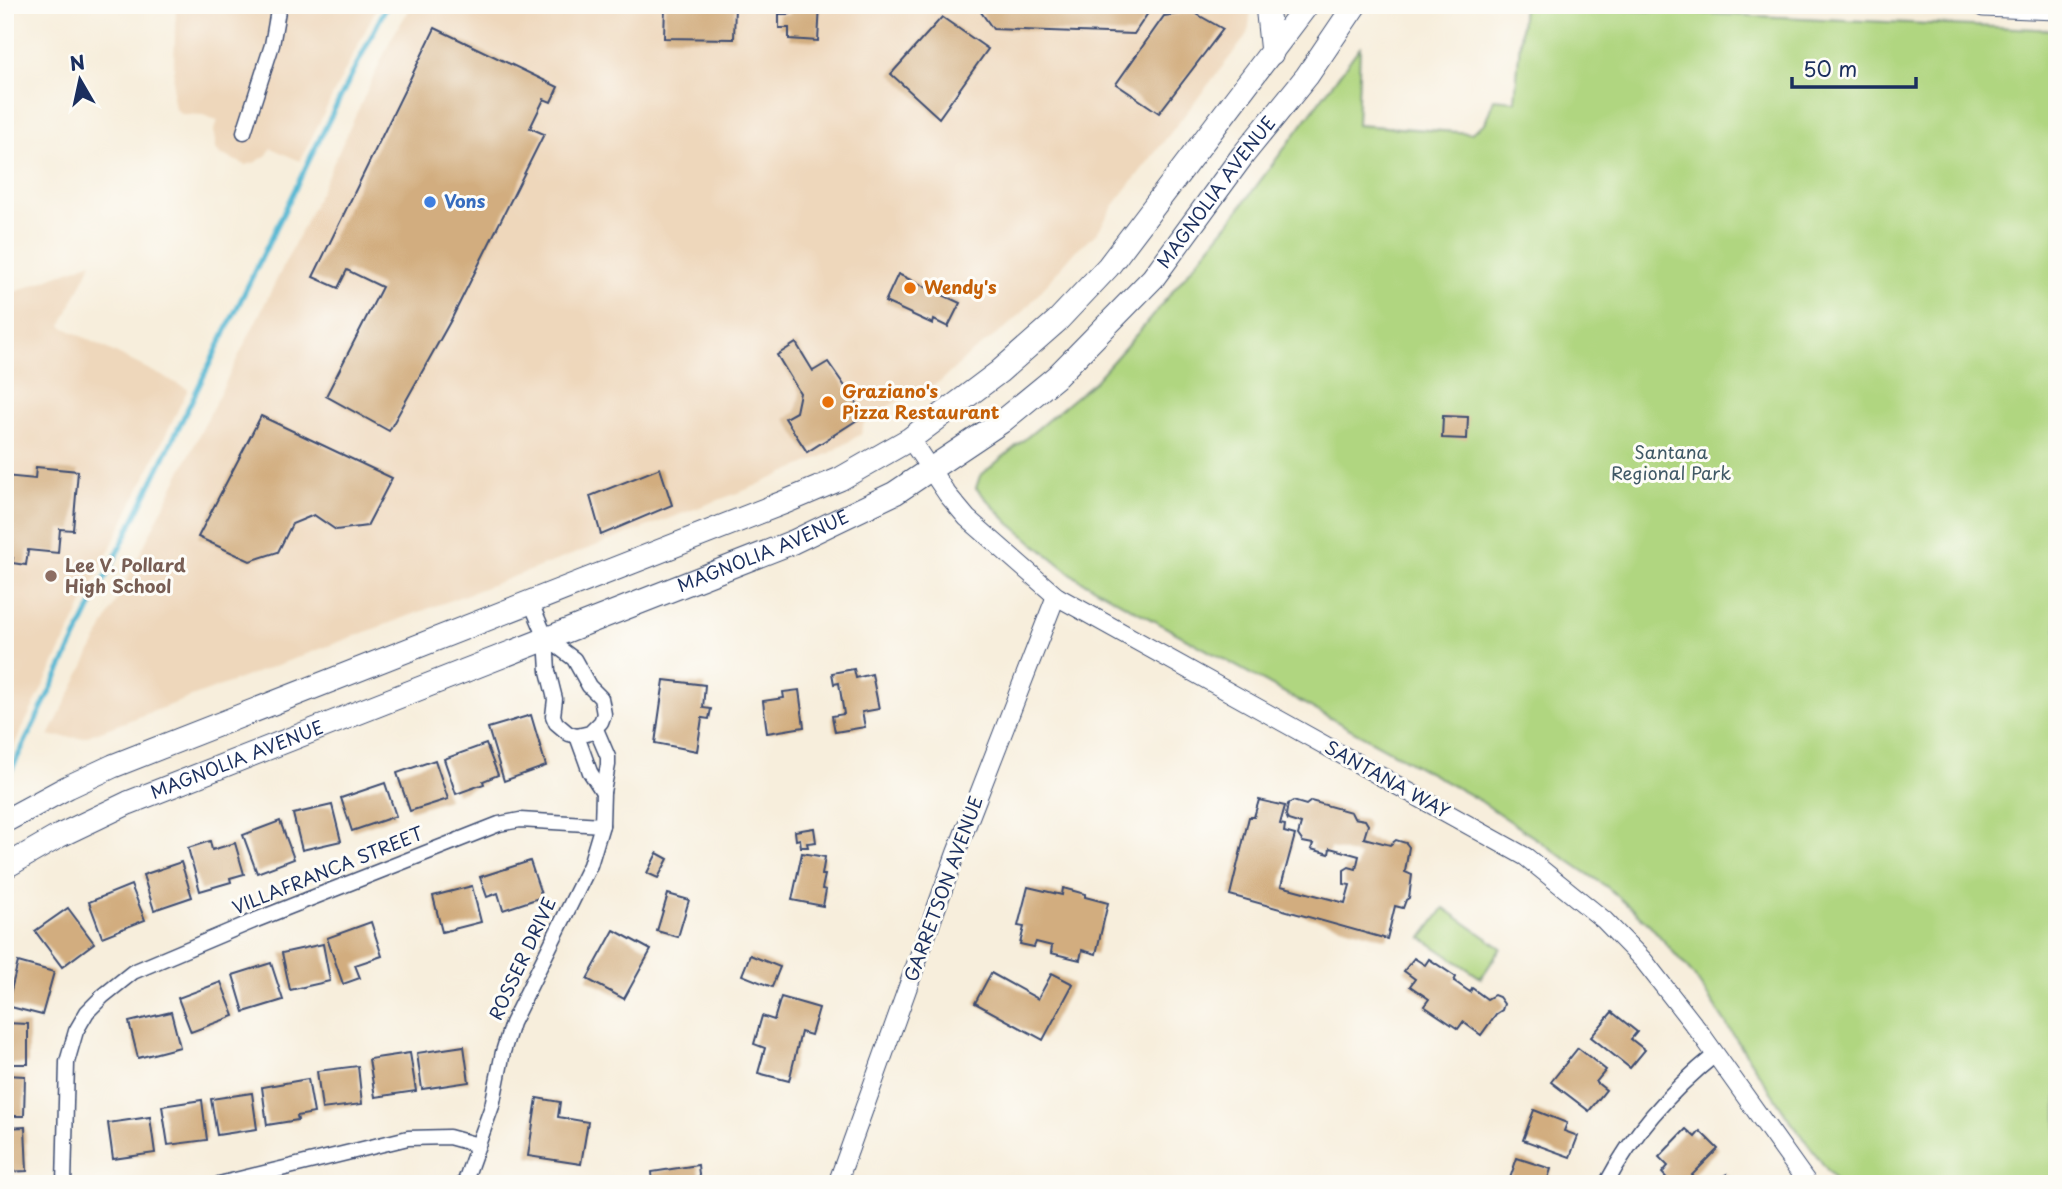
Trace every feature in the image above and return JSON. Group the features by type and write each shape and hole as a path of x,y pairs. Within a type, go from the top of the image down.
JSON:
{"main road":[{"path":"1267,5 1272,53"},
{"name":"MAGNOLIA AVENUE","path":"5,821 113,766 840,479 910,439 999,372 1057,321 1108,267 1307,5"},
{"name":"MAGNOLIA AVENUE","path":"5,867 59,836 128,803 793,542 895,493 1001,422 1056,377 1153,278 1243,155 1307,76 1355,5"},
{"path":"1984,5 2057,8"}],"street":[{"path":"244,132 272,45 279,5"},
{"name":"SANTANA WAY","path":"910,439 967,518 1056,596 1526,858 1604,920 1636,953 1716,1055 1808,1184"},
{"name":"GARRETSON AVENUE","path":"837,1184 956,853 1056,596"},
{"name":"ROSSER DRIVE","path":"531,603 546,638 548,671 555,699 553,716 562,730 577,736 590,772 603,792"},
{"name":"ROSSER DRIVE","path":"464,1184 492,1106 503,1052 513,1023 590,865 602,825 608,757 596,729 604,714 601,698 589,686 574,659 546,638"},
{"path":"577,736 596,729"},
{"name":"VILLAFRANCA STREET","path":"64,1184 67,1062 76,1031 87,1012 133,972 499,824 520,820 602,825"},
{"path":"1608,1183 1635,1138 1673,1091 1716,1055"},
{"path":"219,1184 408,1138 449,1138 478,1144"}],"shaded area":[{"path":"176,5 378,5 300,161 271,148 267,155 246,165 220,154 216,149 214,130 218,121 203,115 181,114 175,108 173,97"},
{"path":"412,5 1249,5 1251,10 1248,34 1114,205 1097,233 1076,250 1022,313 971,353 941,381 920,391 914,390 864,423 861,434 830,453 748,489 82,738 49,736 314,205 391,39"},
{"name":"Lee V. Pollard High School","path":"92,262 61,326 188,389 5,764 5,296"}],"green space":[{"name":"Santana Regional Park","path":"1523,5 2057,30 2057,1184 1838,1184 1789,1119 1695,977 1650,925 1607,887 1479,800 1078,579 1009,523 976,488 980,476 1095,381 1144,326 1228,224 1360,47 1357,125 1471,133 1485,123 1494,99 1515,101"},
{"path":"1444,908 1501,948 1481,978 1422,938"}],"building":[{"path":"665,5 735,5 734,39 664,38"},
{"path":"790,5 820,5 818,41 789,39 789,28 779,28 779,14 790,14"},
{"path":"976,5 1149,5 1150,10 1134,34 993,29"},
{"path":"1193,12 1223,29 1159,113 1116,84 1164,16"},
{"path":"942,17 988,49 939,118 891,74"},
{"name":"Vons","path":"435,28 558,87 551,102 544,99 530,128 544,134 451,320 389,431 326,396 382,287 347,270 338,288 313,277"},
{"name":"Wendy's","path":"898,274 960,303 948,327 934,320 933,324 885,302"},
{"name":"Graziano's Pizza Restaurant","path":"796,343 813,371 828,362 865,415 807,452 785,418 796,412 800,393 777,355"},
{"path":"261,416 392,478 367,526 336,530 314,515 292,524 278,552 250,561 198,537"},
{"path":"1443,416 1468,417 1467,439 1442,438"},
{"path":"36,467 78,471 73,530 60,529 58,553 28,550 26,565 12,563 13,558 5,558 5,476 35,479"},
{"path":"660,468 672,505 601,535 590,496"},
{"path":"854,669 856,678 872,674 879,709 862,712 865,727 835,732 832,716 844,714 839,683 834,684 832,673"},
{"path":"664,680 705,685 703,708 711,709 709,719 702,718 697,751 655,743"},
{"path":"799,690 804,727 767,733 763,701 784,698 783,692"},
{"path":"531,715 546,766 504,781 488,728"},
{"path":"486,744 498,775 483,781 484,784 456,794 444,759"},
{"path":"435,760 448,799 410,811 397,773"},
{"path":"385,783 396,816 352,831 341,798"},
{"path":"1259,800 1285,806 1280,824 1285,825 1284,832 1295,835 1281,886 1345,903 1350,885 1344,884 1344,870 1349,867 1356,869 1359,856 1330,848 1329,854 1311,849 1313,844 1303,842 1298,835 1301,824 1288,820 1286,815 1288,804 1293,801 1306,805 1311,801 1351,812 1354,818 1365,820 1368,825 1364,838 1390,845 1396,840 1406,843 1409,847 1405,872 1412,875 1409,898 1403,908 1395,906 1387,939 1230,895 1249,817 1254,817"},
{"path":"332,805 341,841 302,850 293,814"},
{"path":"280,821 294,859 257,873 243,835"},
{"path":"814,828 816,842 807,843 808,847 801,847 800,839 796,840 795,831"},
{"path":"210,841 212,850 235,843 244,874 230,878 231,882 200,891 188,848"},
{"path":"657,853 668,859 658,878 647,873"},
{"path":"802,853 825,857 822,889 826,890 823,906 792,900"},
{"path":"530,861 542,897 503,910 498,893 487,897 480,877"},
{"path":"181,862 192,897 154,910 143,875"},
{"path":"131,885 145,920 102,937 89,902"},
{"path":"472,886 481,922 442,932 433,896"},
{"path":"1028,887 1062,895 1063,888 1108,903 1096,954 1082,950 1080,960 1051,953 1052,946 1036,942 1034,947 1020,944 1024,927 1018,926"},
{"path":"668,894 689,900 678,937 657,931"},
{"path":"68,908 94,943 62,967 35,931"},
{"path":"371,922 382,956 355,965 360,978 343,984 327,938"},
{"path":"614,930 651,950 624,999 587,979"},
{"path":"323,944 330,981 290,990 282,953"},
{"path":"750,955 780,967 772,987 742,975"},
{"path":"1414,958 1425,965 1429,959 1456,977 1454,981 1470,992 1472,988 1487,999 1494,995 1499,997 1504,1004 1502,1010 1481,1035 1463,1022 1458,1029 1424,1006 1429,999 1410,986 1415,979 1404,971"},
{"path":"18,962 54,972 42,1015 7,1006"},
{"path":"271,963 283,1000 244,1012 233,975"},
{"path":"991,973 1038,999 1052,973 1073,984 1043,1040 975,1003"},
{"path":"221,982 234,1016 191,1032 178,998"},
{"path":"781,997 819,1008 811,1035 801,1032 789,1081 758,1073 765,1048 754,1044 762,1016 774,1020"},
{"path":"171,1012 180,1047 138,1058 129,1022"},
{"path":"1612,1012 1637,1032 1631,1039 1645,1050 1630,1068 1591,1037"},
{"path":"5,1023 28,1024 28,1064 5,1064"},
{"path":"464,1046 469,1082 422,1089 417,1053"},
{"path":"1578,1048 1606,1070 1596,1082 1606,1090 1589,1111 1551,1082"},
{"path":"410,1053 416,1091 375,1097 369,1059"},
{"path":"358,1066 362,1104 322,1109 317,1071"},
{"path":"5,1075 25,1076 24,1116 5,1116"},
{"path":"308,1079 314,1113 297,1116 298,1120 267,1125 262,1087"},
{"path":"252,1093 257,1129 217,1135 211,1099"},
{"path":"537,1098 560,1102 558,1117 588,1122 581,1164 528,1156"},
{"path":"202,1100 207,1140 168,1145 162,1106"},
{"path":"1534,1110 1567,1123 1564,1131 1578,1136 1570,1157 1523,1140"},
{"path":"150,1117 155,1153 113,1159 108,1123"},
{"path":"25,1127 27,1171 5,1172 5,1128"},
{"path":"1686,1129 1695,1137 1700,1131 1718,1149 1692,1175 1696,1179 1691,1184 1672,1184 1662,1173 1668,1166 1659,1157"},
{"path":"1517,1158 1551,1169 1546,1184 1508,1184"},
{"path":"698,1165 700,1184 653,1184 652,1172"},
{"path":"1727,1174 1733,1184 1711,1184"}],"waterway":[{"path":"5,783 387,5"}],"place":[{"name":"Vons","path":"430,202"},
{"name":"Wendy's","path":"910,288"},
{"name":"Graziano's Pizza Restaurant","path":"828,402"},
{"name":"Lee V. Pollard High School","path":"51,576"}]}
